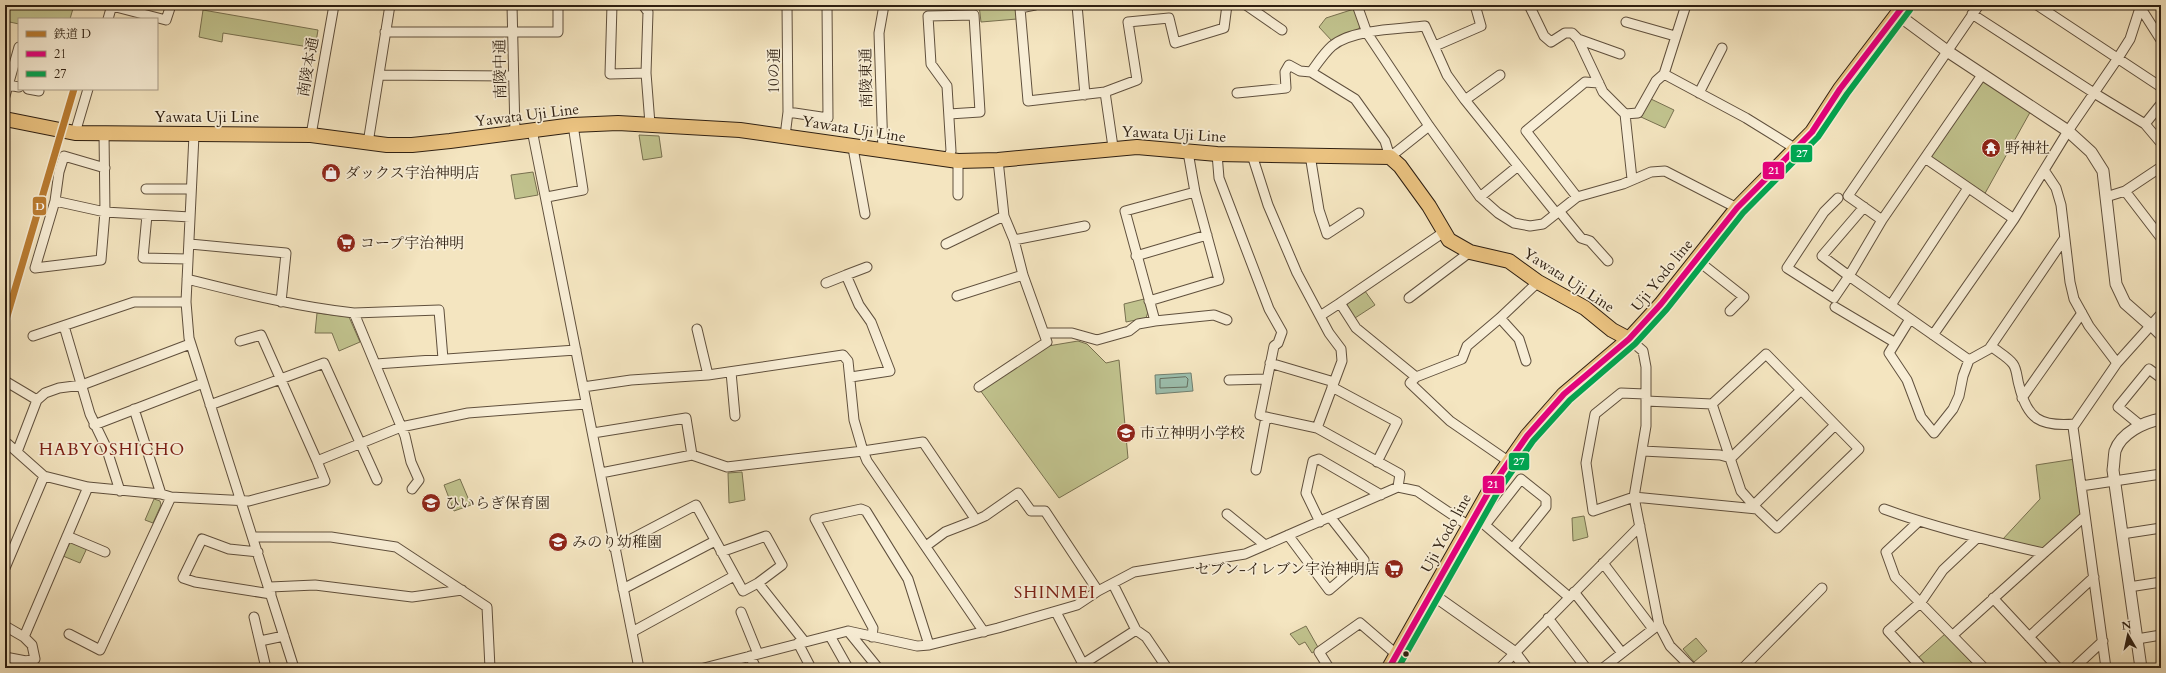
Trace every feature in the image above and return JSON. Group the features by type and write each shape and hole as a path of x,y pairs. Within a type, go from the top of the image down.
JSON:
{"main road":[{"name":"Uji Yodo line","path":"1389,668 1469,526 1481,519 1508,461 1547,412 1564,394 1629,339 1661,304 1737,208 1796,150 1812,132 1840,89 1900,10"},
{"name":"Yawata Uji Line","path":"5,119 75,133 311,135 368,143 412,145 573,125 650,124 740,130 853,148 952,161 998,160 1113,148 1137,147 1217,154 1390,157 1400,166 1429,206 1449,240 1470,252 1509,262 1538,282 1585,308 1612,330 1629,339"}],"street":[{"path":"108,18 112,6 166,20 171,5"},
{"name":"南陵本通","path":"311,135 334,5"},
{"path":"368,143 390,5"},
{"name":"南陵中通","path":"512,5 515,133"},
{"path":"385,32 558,32 558,5"},
{"path":"612,5 610,74 646,73"},
{"path":"643,5 648,12 646,73 650,124"},
{"name":"10の通","path":"785,136 788,112 787,5"},
{"path":"788,112 828,118 827,5"},
{"name":"南陵東通","path":"883,151 879,34 884,5"},
{"path":"1035,5 1020,8 1028,100 1105,92 1137,80 1128,22 1169,18 1175,43 1224,28 1227,5"},
{"path":"1078,5 1085,95"},
{"path":"1246,5 1282,30"},
{"path":"1357,5 1367,33 1429,126 1480,197 1498,213 1514,223 1530,226 1543,224 1577,197 1623,184 1651,172 1665,172 1737,208"},
{"path":"1435,46 1481,26 1475,5"},
{"path":"1529,5 1544,36 1550,42 1566,33 1572,33 1578,39 1603,92 1625,114 1632,179"},
{"path":"1625,114 1638,113 1656,81 1664,74 1686,5"},
{"path":"1882,220 1848,196 1979,5"},
{"path":"2037,5 2161,88"},
{"path":"1933,335 2014,219 2068,131 2130,39 2140,6"},
{"path":"2140,6 2161,40"},
{"path":"1900,10 1947,51 2068,131 2091,152 2103,171 2116,284 2125,303 2161,336"},
{"path":"1972,14 2094,93 2145,124 2161,143"},
{"path":"950,114 980,112 974,15 928,16 931,64 947,86 952,161 958,195"},
{"path":"1626,22 1675,36"},
{"path":"1311,72 1332,46 1344,38 1367,33 1425,26 1447,74 1465,100 1557,212 1581,238 1590,241 1608,262"},
{"path":"1578,39 1620,54"},
{"path":"1699,93 1722,48"},
{"path":"5,96 18,53"},
{"path":"1237,93 1286,88 1285,72 1289,64 1300,71 1311,72 1356,99 1385,141 1390,157 1429,126"},
{"path":"1664,74 1746,118 1796,150"},
{"path":"379,75 513,76"},
{"path":"1465,100 1500,75"},
{"path":"1838,198 1824,212 1787,268 1834,298 1849,276 1882,220 1982,75"},
{"path":"1577,197 1526,131 1585,82 1599,83"},
{"path":"8,85 18,87"},
{"path":"34,90 39,91"},
{"path":"75,133 88,90"},
{"path":"1105,92 1113,148"},
{"path":"2145,124 2161,104"},
{"path":"547,197 583,190 573,125"},
{"path":"532,130 547,197 586,404 601,473 614,548 639,668"},
{"path":"104,134 106,212 101,260 35,268 55,201 58,172 64,156 104,168"},
{"path":"194,135 190,244 186,302 190,344 252,537 271,591 294,668"},
{"path":"853,148 865,214"},
{"path":"1149,301 1219,280 1195,192 1188,152"},
{"path":"1217,154 1219,178 1269,309 1282,332 1278,343 1274,346 1260,414 1266,417 1317,428 1400,474 1398,487"},
{"path":"1252,155 1268,205 1297,273 1320,316 1341,349 1342,361 1317,428"},
{"path":"1310,155 1319,210 1327,234 1359,213"},
{"path":"1925,158 2014,219"},
{"path":"978,387 1047,342 1046,333 1023,275 1014,240 1004,216 998,160"},
{"path":"1480,197 1518,166"},
{"path":"2106,197 2125,191 2161,168"},
{"path":"2044,170 2056,188 2061,205 2064,239 2074,299 2089,326 2117,363"},
{"path":"1890,305 1968,188"},
{"path":"146,189 191,189"},
{"path":"2125,191 2161,238"},
{"path":"1154,321 1125,211 1195,192"},
{"path":"55,201 106,212 190,217"},
{"path":"1864,207 1822,256 1969,360"},
{"path":"147,215 143,258 188,259"},
{"path":"946,244 1004,216"},
{"path":"1014,240 1085,226"},
{"path":"1320,316 1340,304 1444,232"},
{"path":"1136,256 1207,235"},
{"path":"1910,319 1894,342 1889,353 1906,380 1921,417 1934,433 1956,402 1969,360 1991,346 2064,239"},
{"path":"190,244 286,253 281,302"},
{"path":"1409,298 1470,252"},
{"path":"1697,260 1744,297 1730,311"},
{"path":"826,283 867,267"},
{"path":"846,275 859,305 871,322 890,371 851,377"},
{"path":"957,296 1023,275"},
{"path":"187,279 281,302 321,310 354,313 438,310 443,359"},
{"path":"1508,461 1450,421 1410,383 1416,377 1462,358 1467,346 1500,318 1538,282"},
{"path":"33,336 134,302 186,302"},
{"path":"1340,304 1356,328 1416,377"},
{"path":"1835,307 1894,342"},
{"path":"354,313 401,427 411,462 419,480 412,489"},
{"path":"2022,398 2082,313"},
{"path":"2106,668 2072,427 2117,363 2161,314"},
{"path":"1046,333 1072,333 1097,340 1129,330 1138,324 1154,321 1214,315 1228,320"},
{"path":"1500,318 1518,339 1526,361"},
{"path":"64,326 94,424 108,454 120,491"},
{"path":"697,330 708,375"},
{"path":"5,449 8,444 44,476 88,488 161,494 170,497 249,501 325,480 261,335 240,341"},
{"path":"1629,339 1643,351 1646,367 1646,426 1643,451 1634,497 1656,627"},
{"path":"17,452 37,400 45,393 59,388 82,385 190,344"},
{"path":"1991,346 2014,365 2022,398 2033,417 2043,422 2060,425 2075,424"},
{"path":"376,364 576,350"},
{"path":"1712,404 1741,491 1777,528 1858,449 1766,354 1712,404 1645,398 1621,393 1595,414 1586,463 1593,511 1634,497 1756,507"},
{"path":"583,387 631,380 708,375 843,355 848,361 851,377 854,420 867,461 984,632"},
{"path":"210,405 324,362 377,480"},
{"path":"1270,363 1333,385 1397,422 1377,462"},
{"path":"2140,425 2118,407 2149,369 2161,378"},
{"path":"731,372 735,416"},
{"path":"1235,377 1267,379"},
{"path":"5,381 37,400"},
{"path":"94,424 203,383"},
{"path":"1731,458 1801,390"},
{"path":"317,461 401,427 468,413 586,404"},
{"path":"134,409 161,494"},
{"path":"1256,470 1266,417"},
{"path":"593,433 686,418 692,455"},
{"path":"2141,668 2113,470 2116,450 2126,436 2140,425 2161,419"},
{"path":"1756,507 1835,425"},
{"path":"601,473 692,455 727,467 863,451 923,442 976,520"},
{"path":"1643,451 1720,455 1731,458"},
{"path":"1320,522 1306,493 1313,461 1318,459 1381,495"},
{"path":"2081,486 2161,474"},
{"path":"5,568 44,476"},
{"path":"1513,548 1546,507 1546,499 1521,479 1481,519 1513,548 1572,594 1622,653"},
{"path":"704,668 848,631 917,646 929,645 984,632 1077,605 1098,591 1134,572 1245,554 1331,518 1398,487 1417,491 1469,526"},
{"path":"24,637 88,488"},
{"path":"926,546 945,532 985,516 1018,493 1031,511 1045,511 1098,591"},
{"path":"69,634 100,650 170,497"},
{"path":"614,548 696,505 715,541 734,576 743,591 758,583 782,565 766,536 721,552"},
{"path":"872,637 872,628 816,519 861,509 866,511 908,579 929,645"},
{"path":"1884,509 1918,522 1977,538 2044,553"},
{"path":"1227,514 1266,545"},
{"path":"1953,635 2085,516"},
{"path":"1288,535 1329,590 1364,560 1331,518"},
{"path":"1918,522 1886,552 1895,577 1984,668"},
{"path":"1500,668 1514,652 1640,526"},
{"path":"2122,534 2161,528"},
{"path":"67,536 105,552"},
{"path":"252,537 331,536 396,547 487,607 490,668"},
{"path":"1922,668 1888,631 1921,602 1943,570 1977,538"},
{"path":"258,552 229,549 202,539 184,578 195,582 271,591 315,585 412,597 462,590"},
{"path":"623,589 715,541"},
{"path":"1603,563 1686,666"},
{"path":"632,632 734,576"},
{"path":"2029,637 2094,577"},
{"path":"2129,587 2161,582"},
{"path":"758,583 801,642 811,668"},
{"path":"1112,584 1136,630 1146,637 1167,668"},
{"path":"1742,668 1822,588"},
{"path":"1432,594 1514,652 1526,668"},
{"path":"1993,598 2058,668"},
{"path":"741,612 754,655 756,668"},
{"path":"1056,612 1084,666 1136,630"},
{"path":"254,617 266,668"},
{"path":"1548,618 1586,668"},
{"path":"1329,668 1319,652 1360,623 1396,654"},
{"path":"5,626 24,637 32,645 35,659 26,664 5,657"},
{"path":"1603,668 1656,627"},
{"path":"848,631 878,668"},
{"path":"260,641 284,636"},
{"path":"830,636 848,668"},
{"path":"2137,639 2161,636"},
{"path":"2074,668 2103,641"}],"green space":[{"path":"5,5 74,5 70,18 18,18 18,24 5,21"},
{"path":"979,5 1015,5 1017,19 981,22"},
{"path":"1354,9 1360,26 1358,31 1345,33 1332,41 1319,27 1326,18"},
{"path":"203,10 318,30 315,48 223,33 222,42 199,37"},
{"path":"1982,75 2033,107 1983,197 1925,158"},
{"path":"1651,99 1674,110 1665,128 1641,117"},
{"path":"639,135 659,136 662,157 643,160"},
{"path":"533,172 538,195 515,199 511,175"},
{"path":"1365,291 1375,305 1355,318 1348,308 1347,303"},
{"path":"1144,299 1148,312 1146,318 1126,322 1124,304"},
{"path":"317,313 349,317 360,342 339,351 332,333 315,333"},
{"path":"1078,341 1087,344 1106,363 1119,360 1128,458 1059,498 980,390 1048,346"},
{"path":"2075,459 2083,516 2045,547 2036,549 2002,540 2040,499 2036,465"},
{"path":"742,472 745,500 729,503 728,473"},
{"path":"460,479 471,505 454,511 444,485"},
{"path":"154,499 160,501 161,505 153,523 145,520"},
{"path":"1584,516 1588,537 1573,541 1572,518"},
{"path":"71,541 87,548 80,563 63,556"},
{"path":"1306,626 1319,649 1312,653 1305,642 1299,645 1290,634"},
{"path":"1945,634 1975,666 1972,668 1927,668 1918,658"},
{"path":"1696,638 1707,651 1694,662 1683,649"}],"water":[{"path":"1191,373 1193,391 1156,394 1155,375"}],"rail line":[{"name":"D","path":"5,323 74,90"}],"transit line":[{"name":"21","path":"1389,668 1492,486 1527,436 1564,394 1629,339 1661,304 1737,208 1812,132 1840,89 1904,5"},
{"name":"27","path":"1398,668 1499,490 1533,441 1570,400 1635,344 1667,309 1743,213 1818,137 1847,94 1910,10"}],"place":[{"name":"野神社","path":"1991,148"},
{"name":"ダックス宇治神明店","path":"331,173"},
{"name":"コープ宇治神明","path":"346,243"},
{"name":"市立神明小学校","path":"1126,433"},
{"name":"ひいらぎ保育園","path":"431,503"},
{"name":"みのり幼稚園","path":"558,542"},
{"name":"セブン-イレブン宇治神明店","path":"1394,569"}],"district":[{"name":"HABYOSHICHO","path":"112,449"},
{"name":"SHINMEI","path":"1055,592"}]}
